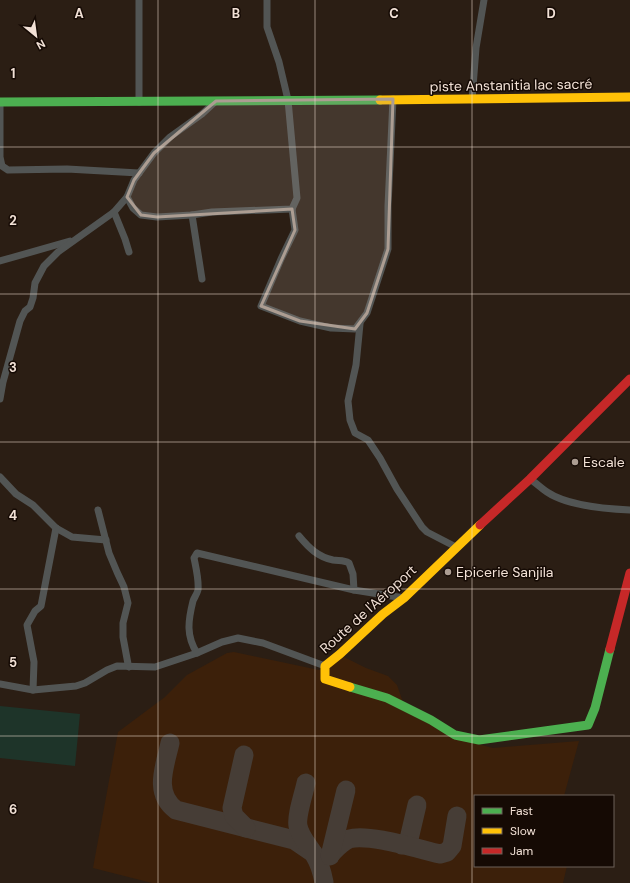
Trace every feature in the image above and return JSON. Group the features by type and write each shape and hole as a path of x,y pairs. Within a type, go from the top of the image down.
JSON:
{"main road":[{"name":"piste Anstanitia lac sacré","path":"0,102 393,99 472,100 630,97"},
{"name":"Route de l'Aéroport","path":"630,378 530,479 456,547 404,598 383,614 325,666 325,679 387,698 431,720 455,735 479,740 577,727 588,724 595,708 630,573"}],"street":[{"path":"139,0 139,102"},
{"path":"267,0 267,27 279,62 288,100 297,198 292,209 295,230 261,306 295,320 331,328 355,329 367,313 388,249 388,206 393,99"},
{"path":"472,100 476,48 484,0"},
{"path":"0,399 3,369 20,322 25,311 30,307 35,283 44,266 58,252 114,212 127,197 134,180 154,153 170,137 202,114 216,101"},
{"path":"0,102 0,157 2,166 8,170 67,169 139,173"},
{"path":"127,197 133,208 141,216 157,217 212,212 292,209"},
{"path":"114,212 129,252"},
{"path":"192,215 202,279"},
{"path":"0,261 76,240"},
{"path":"360,323 356,365 348,401 350,420 355,433 368,440 397,489 422,527 427,532 456,547"},
{"path":"0,477 16,494 33,505 56,528 72,537 106,540"},
{"path":"530,479 548,493 562,500 630,510"},
{"path":"98,510 106,540 124,587 128,604 123,622 123,630 129,666"},
{"path":"33,690 34,662 27,625 35,611 41,606 56,528"},
{"path":"299,536 309,549 323,558 335,561 344,560 349,563 353,574 354,590"},
{"path":"197,653 189,636 189,618 193,600 198,590 194,558 198,553 354,590 404,598"},
{"path":"0,684 33,690 76,686 93,680 107,670 117,666 155,667 197,653 222,642 238,638 263,643 325,666"}],"highlighted area":[{"path":"393,99 388,249 367,313 355,329 300,321 261,306 295,230 292,209 157,217 141,215 127,197 134,180 154,153 216,101"}],"shaded area":[{"path":"234,652 319,670 324,669 344,657 366,668 388,676 397,685 404,705 454,738 493,748 579,741 564,795 474,795 474,867 567,867 563,883 152,883 93,868 118,732 165,697 187,675 227,653"}],"green space":[{"path":"0,706 80,714 75,766 0,758"}],"taxiway":[{"path":"170,743 162,779 165,796 176,810 294,840 313,853"},
{"path":"244,755 232,808 234,816 246,828"},
{"path":"306,783 299,811 298,826 303,838 318,862 322,871 324,882"},
{"path":"330,856 346,790"},
{"path":"402,845 409,839 417,805"},
{"path":"330,855 344,842 349,839 357,838 368,838 407,845 440,854 447,852 452,846 457,816"}],"traffic: fast":[{"path":"0,102 380,100"},
{"path":"350,687 387,698 431,720 455,735 479,740 588,725 595,708 610,649"}],"traffic: slow":[{"path":"380,100 630,97"},
{"path":"350,687 325,679 325,666 383,614 404,598 480,525"}],"traffic: jam":[{"path":"480,525 530,479 630,379"},
{"path":"610,649 630,573"}],"place":[{"name":"Escale","path":"575,462"},
{"name":"Epicerie Sanjila","path":"448,572"}]}
